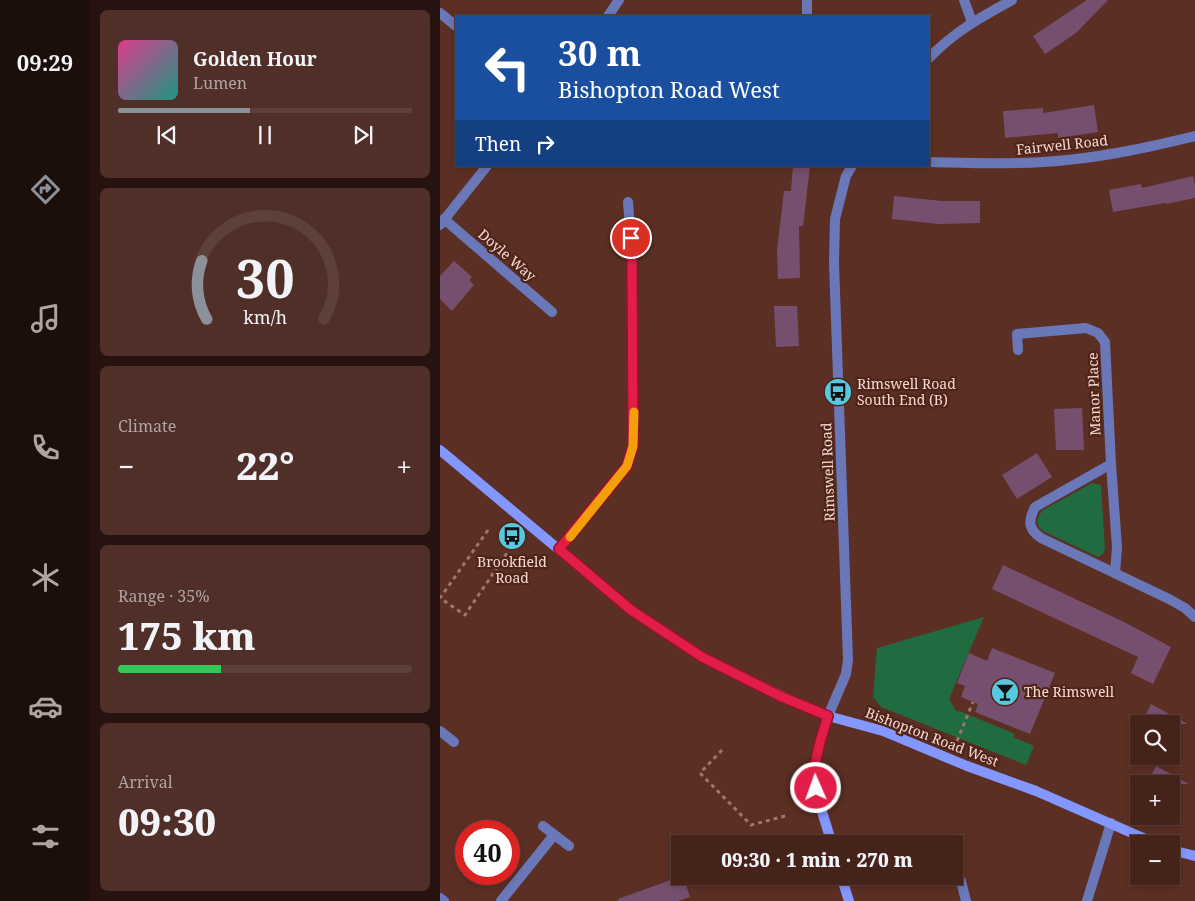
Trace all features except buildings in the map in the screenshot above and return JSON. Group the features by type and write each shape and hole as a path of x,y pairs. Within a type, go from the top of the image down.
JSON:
{"street":[{"path":"609,15 619,0"},
{"path":"807,0 807,15"},
{"path":"964,0 972,22"},
{"path":"930,57 943,44 972,22 1012,0"},
{"path":"440,13 455,25"},
{"name":"Fairwell Road","path":"930,162 1010,164 1067,160 1125,152 1195,136"},
{"path":"443,216 486,167"},
{"name":"Rimswell Road","path":"828,716 846,674 848,660 834,263 835,219 846,176 851,167"},
{"path":"559,549 627,466 633,446 632,254 628,202"},
{"name":"Doyle Way","path":"443,216 552,312"},
{"path":"618,223 630,222"},
{"name":"Manor Place","path":"1018,350 1017,334 1086,328 1098,333 1105,342 1117,547 1115,573"},
{"name":"Bishopton Road West","path":"440,450 631,610 702,657 780,696 828,716 883,731 966,766 1043,794 1137,835"},
{"path":"1111,464 1035,506 1030,524 1033,532 1041,538 1169,599 1195,616"},
{"path":"828,716 813,774 829,835"},
{"path":"440,731 454,742"},
{"path":"1087,901 1111,823"},
{"path":"543,826 569,846"},
{"path":"501,901 554,835"},
{"path":"1180,852 1195,856"},
{"path":"844,885 849,901"},
{"path":"962,885 966,901"},
{"path":"440,898 444,901"}],"path":[{"path":"488,530 440,598 465,615 509,550"},
{"path":"957,741 972,702"},
{"path":"722,750 700,773 751,825 789,814"}],"green space":[{"path":"1092,483 1101,485 1105,550 1098,557 1043,531 1037,521 1043,510"},
{"path":"984,617 949,699 956,711 1015,734 1013,737 1034,746 1026,765 881,707 873,697 877,648"}],"slow traffic":[{"path":"570,537 627,466 633,446 634,412"}],"place":[{"name":"Rimswell Road South End (B)","path":"838,392"},
{"name":"Brookfield Road","path":"512,536"},
{"name":"The Rimswell","path":"1005,692"}],"route":[{"path":"631,238 633,446 627,466 559,549 631,610 702,657 780,696 828,716 813,774 816,788"}]}
